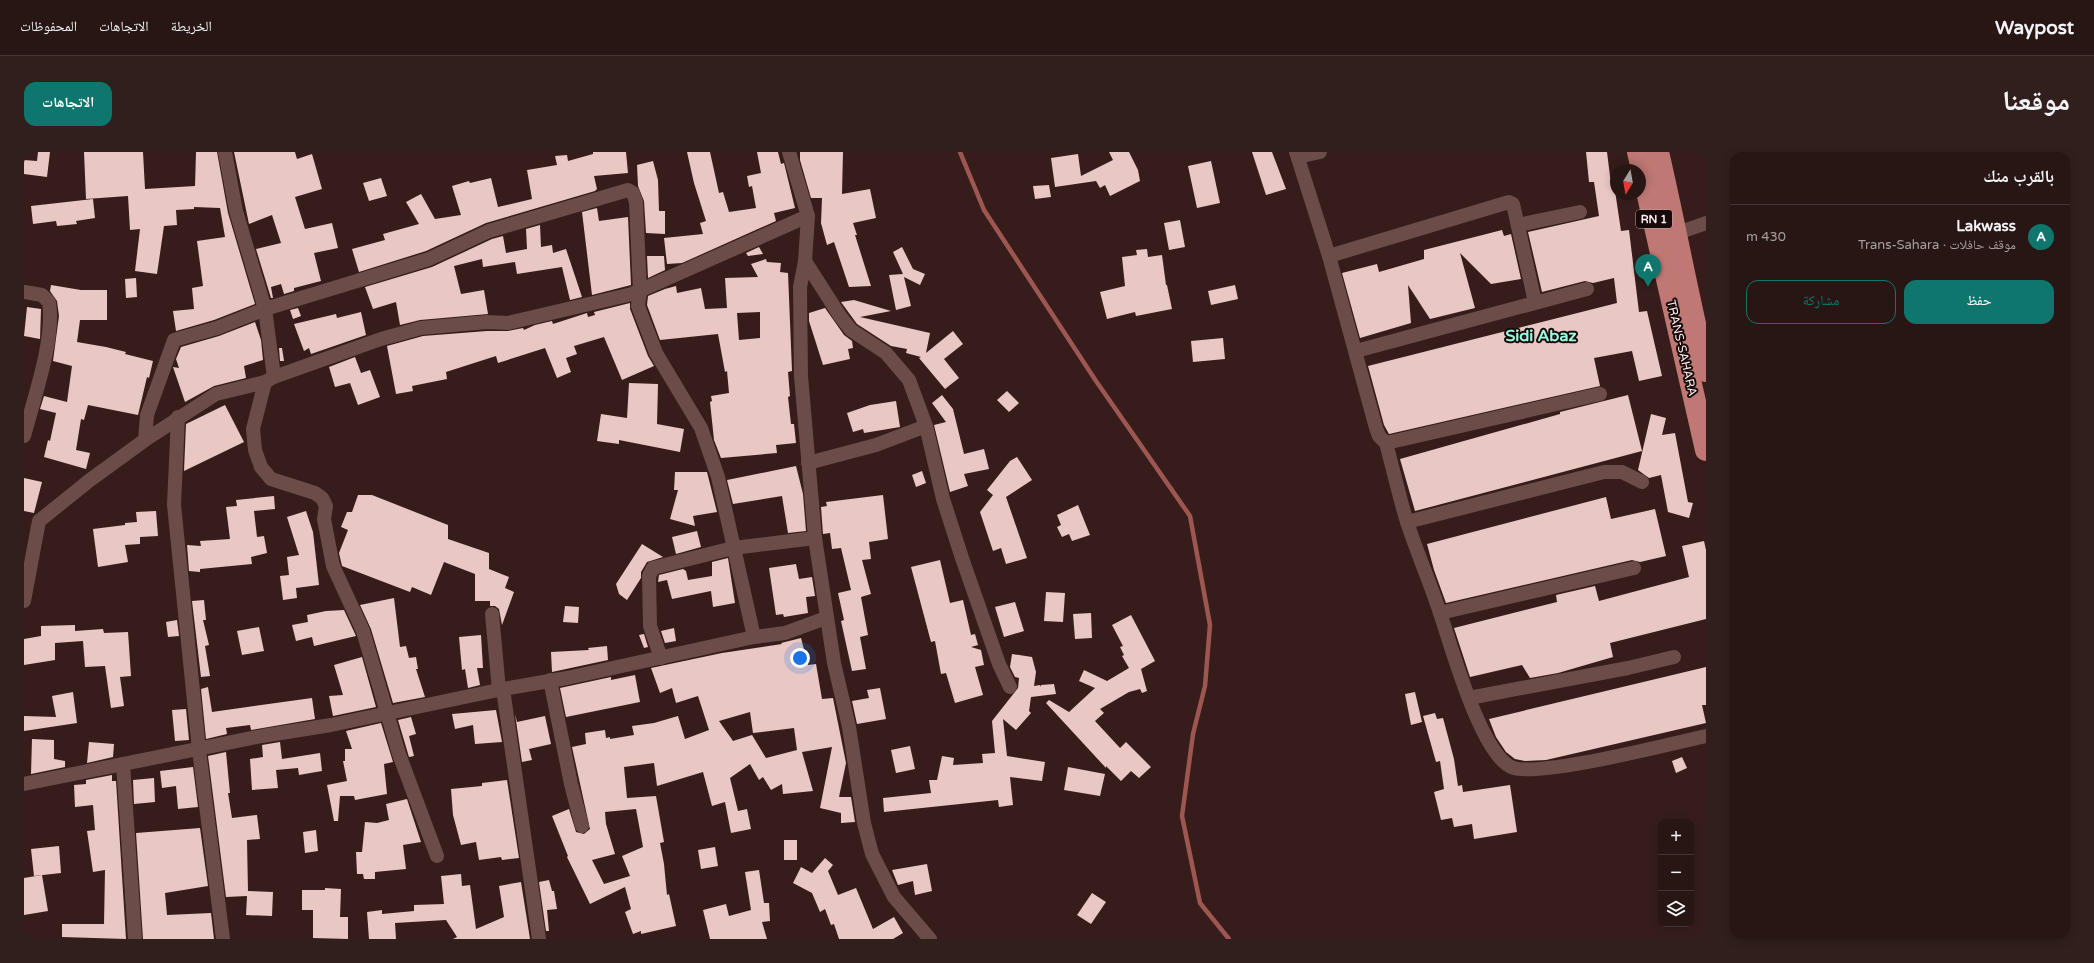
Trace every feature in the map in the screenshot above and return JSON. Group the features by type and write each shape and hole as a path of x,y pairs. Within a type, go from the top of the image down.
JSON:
{"highway":[{"name":"TRANS-SAHARA","path":"1638,152 1685,284 1706,371"},
{"name":"TRANS-SAHARA","path":"1658,152 1668,237 1668,287 1706,450"}],"street":[{"path":"225,152 236,211 265,309 270,380 253,429 255,450 261,467 271,478 315,494 322,498 326,506 324,519 333,566 363,631 398,754 437,856"},
{"path":"789,152 808,216 805,261 800,287 799,347 815,538 834,663 850,733 864,823 872,854 894,897 930,939"},
{"path":"1320,152 1297,154 1329,256 1376,428 1379,436 1386,443 1407,522 1440,613 1460,678 1486,736 1504,762 1511,767 1528,770 1598,760 1706,736"},
{"path":"145,440 147,415 174,340 217,328 265,309 429,259 489,231 628,190 633,193 636,202 640,291 638,306 656,353 701,428 718,477 754,637"},
{"path":"1329,256 1504,202 1509,202 1513,204 1535,302"},
{"path":"1518,225 1580,212"},
{"path":"24,601 39,521 90,480 145,440 178,417 216,394 270,380 381,339 421,328 486,322 508,323 577,308 640,291 808,216"},
{"path":"1668,237 1706,223"},
{"path":"805,261 840,316 851,330 886,353 909,380 926,426 943,498 962,558 999,664 1010,687"},
{"path":"1356,351 1587,289"},
{"path":"24,292 42,295 49,302 51,312 50,334 24,436"},
{"path":"1386,443 1600,394"},
{"path":"178,417 174,505 199,750 223,939"},
{"path":"808,463 876,445 926,426"},
{"path":"1407,522 1604,472 1622,472 1642,482"},
{"path":"661,658 650,626 650,571 661,566 734,548 815,538"},
{"path":"1440,613 1634,568"},
{"path":"492,614 501,689 539,939"},
{"path":"24,784 661,658 754,637 784,633 826,618"},
{"path":"1469,698 1628,668 1674,657"},
{"path":"550,680 571,784 582,826"},
{"path":"123,764 135,939"}],"building":[{"path":"38,152 50,152 47,177 24,174 24,160 37,161"},
{"path":"84,152 143,152 145,189 195,186 196,152 217,152 228,213 255,304 214,320 176,331 173,311 194,309 192,288 203,286 197,241 225,237 220,208 194,207 194,209 176,210 177,225 164,226 157,274 135,271 140,229 130,230 128,196 86,199"},
{"path":"234,152 295,152 297,159 312,154 322,189 295,197 305,229 332,223 338,248 314,253 321,281 294,288 294,291 284,294 281,284 271,287 273,298 271,298 256,249 281,243 272,215 249,224"},
{"path":"593,152 626,152 628,173 594,176 597,189 595,191 486,223 426,251 359,272 352,249 385,240 383,234 419,224 406,202 421,194 435,219 461,215 452,186 469,181 470,183 491,178 498,207 532,199 527,170 557,165 555,156 567,155 568,161 593,154"},
{"path":"687,152 710,152 719,193 723,192 729,212 756,208 752,186 749,187 747,176 761,173 757,152 778,152 781,164 784,163 795,208 774,213 776,221 682,263 667,264 664,238 703,234 700,223 706,221 694,183"},
{"path":"800,152 843,152 842,194 870,189 876,218 853,223 857,235 855,235 871,286 849,287 834,242 827,245 821,223 822,198 811,198 800,160"},
{"path":"1109,152 1129,152 1138,170 1140,181 1110,196 1105,185 1100,188 1096,181 1055,187 1051,158 1078,154 1081,176 1113,160"},
{"path":"1252,152 1272,152 1286,189 1266,195"},
{"path":"1586,152 1607,152 1610,176 1610,200 1616,200 1621,231 1629,230 1639,312 1647,311 1662,376 1639,381 1632,351 1594,358 1600,386 1389,434 1384,425 1368,366 1617,303 1614,278 1593,283 1585,281 1542,292 1528,232 1599,216 1594,182 1589,182"},
{"path":"653,161 658,180 659,211 665,211 665,234 646,233 644,201 638,186 637,165"},
{"path":"1211,161 1220,203 1197,208 1188,166"},
{"path":"381,178 387,196 369,201 363,183"},
{"path":"1049,185 1051,197 1035,199 1033,186"},
{"path":"93,199 95,218 76,221 77,224 57,226 56,221 33,224 31,206"},
{"path":"597,208 599,221 628,217 631,285 592,295 582,212"},
{"path":"1180,220 1185,247 1169,250 1164,223"},
{"path":"540,225 541,247 552,245 553,253 566,249 582,297 570,300 562,267 517,274 515,262 483,267 482,259 454,266 461,294 484,290 488,314 420,320 400,325 396,302 373,309 365,287 432,267 492,239 503,236 506,253 527,249 526,229"},
{"path":"1502,230 1504,236 1511,234 1521,279 1491,284 1460,253 1475,308 1430,319 1408,285 1411,323 1360,338 1342,273 1377,264 1379,272 1424,259 1424,250"},
{"path":"759,247 763,254 748,256 746,253"},
{"path":"902,247 913,269 925,274 920,285 904,277 911,306 896,310 889,275 903,274 893,252"},
{"path":"1147,249 1148,257 1162,255 1166,285 1172,309 1136,316 1135,312 1107,319 1100,292 1125,286 1122,257 1137,255 1136,250"},
{"path":"647,256 664,256 665,270 648,278"},
{"path":"766,259 767,262 781,263 780,272 788,273 792,371 788,372 790,396 788,397 791,424 794,424 796,443 776,445 777,453 721,458 714,440 710,402 712,401 711,396 729,393 727,371 725,372 718,334 660,340 647,305 648,296 676,286 677,293 701,288 705,309 727,308 725,278 758,277 751,264","holes":["760,312 760,338 739,340 737,313"]},
{"path":"136,278 137,297 126,298 125,279"},
{"path":"51,285 81,290 107,290 107,320 80,320 77,342 126,352 125,354 153,361 149,378 147,377 138,415 88,405 84,420 81,419 76,450 90,453 86,469 44,457 48,440 50,441 56,413 40,409 44,396 67,402 72,366 53,361 59,316 57,301 50,291"},
{"path":"1235,285 1238,299 1211,305 1208,291"},
{"path":"854,300 891,311 860,317 930,333 926,353 953,331 963,344 944,359 959,378 945,389 919,358 921,357 906,353 907,349 891,346 857,324 841,302"},
{"path":"630,303 630,309 648,356 654,366 622,380 604,337 574,346 577,354 566,358 571,372 557,378 545,348 498,363 496,356 446,372 447,379 412,386 413,391 396,394 387,346 423,336 487,331 508,331 523,328 524,330 535,325 552,321 553,324 587,313 588,317 595,315 594,312"},
{"path":"27,307 41,309 40,339 24,336"},
{"path":"298,308 301,316 293,319 290,310"},
{"path":"825,308 844,335 852,341 853,348 848,349 850,359 823,365 809,321 809,313"},
{"path":"361,312 366,335 311,354 309,348 304,351 294,324 336,314 337,318"},
{"path":"255,322 261,340 263,360 244,366 246,378 214,386 185,402 173,367 179,368 176,359 181,347 219,336"},
{"path":"1223,338 1225,359 1193,362 1191,341"},
{"path":"279,348 282,348 284,361 280,361"},
{"path":"355,357 361,373 370,370 380,397 358,405 350,383 335,387 329,367"},
{"path":"629,383 658,384 657,424 684,429 680,452 619,440 619,444 597,441 601,414 627,418"},
{"path":"1007,391 1019,403 1009,412 997,400"},
{"path":"942,395 953,409 964,454 984,449 989,469 964,474 968,486 950,492 934,425 946,422 932,403"},
{"path":"1628,395 1642,451 1415,511 1400,459 1560,414 1560,412"},
{"path":"896,401 900,427 864,433 863,429 853,432 847,413 870,405"},
{"path":"225,405 244,442 184,471 186,424"},
{"path":"1651,414 1666,418 1662,435 1675,433 1688,502 1693,503 1689,518 1668,512 1661,475 1649,478 1638,470"},
{"path":"1017,457 1032,480 1006,497 1027,558 1006,564 1001,548 993,551 980,512 993,495 987,490 1010,461"},
{"path":"796,466 803,494 806,531 788,533 782,496 733,504 727,480"},
{"path":"922,471 926,483 916,487 912,475"},
{"path":"675,472 707,472 717,512 693,516 695,526 670,519 678,490 674,490"},
{"path":"24,478 42,482 34,513 24,511"},
{"path":"358,495 372,495 448,525 448,539 489,553 489,569 509,577 505,588 514,592 502,625 499,609 495,606 490,606 490,601 475,601 475,574 444,562 431,595 412,587 410,592 342,566 339,553 348,530 341,527 347,512 352,512"},
{"path":"883,495 888,539 869,542 871,559 862,560 871,594 861,597 868,635 860,637 866,669 852,671 841,621 844,620 838,593 851,590 841,548 832,549 830,533 823,534 821,507 827,506 826,502"},
{"path":"274,496 275,509 254,511 257,537 264,536 267,553 251,557 252,564 200,569 200,572 189,571 187,545 201,546 200,541 230,539 226,507 237,506 236,500"},
{"path":"1606,497 1611,519 1655,509 1666,556 1640,562 1632,560 1446,603 1434,570 1427,544"},
{"path":"1078,505 1090,535 1072,541 1069,534 1062,537 1057,527 1061,525 1057,515"},
{"path":"156,511 158,536 140,537 140,544 125,545 128,562 98,567 93,529 137,522 136,512"},
{"path":"306,511 313,532 319,585 296,588 297,598 283,600 280,576 289,575 287,557 299,555 287,517"},
{"path":"697,531 701,547 676,554 672,537"},
{"path":"1704,541 1706,550 1706,619 1610,643 1613,657 1558,673 1530,678 1522,665 1470,677 1454,628 1557,602 1556,595 1595,586 1599,601 1689,577 1682,546"},
{"path":"642,544 663,557 647,562 641,572 641,578 627,600 619,594 616,584"},
{"path":"728,558 735,603 713,607 711,591 672,599 667,580 658,582 659,575 683,569 686,571 688,580 712,576 712,562"},
{"path":"940,560 950,603 963,600 971,635 975,634 978,645 971,647 981,650 984,665 975,667 983,695 955,703 946,673 941,674 935,641 931,642 911,567"},
{"path":"796,564 799,579 812,577 815,596 806,597 808,613 784,617 783,614 776,615 769,568"},
{"path":"1046,592 1065,593 1063,622 1044,621"},
{"path":"394,598 400,647 406,646 409,658 416,657 418,669 416,669 425,697 393,703 371,629 360,605"},
{"path":"204,600 206,620 203,620 209,645 205,646 210,676 201,677 192,601"},
{"path":"1015,602 1024,631 1004,637 995,607"},
{"path":"565,606 579,607 578,623 563,622"},
{"path":"344,610 356,636 314,646 312,637 296,641 292,625 308,622 307,615 326,611"},
{"path":"1091,613 1092,638 1075,639 1073,614"},
{"path":"1131,615 1155,661 1141,669 1147,691 1142,693 1140,689 1129,692 1100,709 1104,713 1095,721 1120,748 1126,742 1151,767 1139,778 1131,771 1121,781 1106,766 1106,768 1046,703 1049,700 1069,712 1095,688 1079,681 1084,670 1107,681 1129,668 1122,656 1124,655 1120,647 1123,646 1112,625"},
{"path":"177,620 179,636 168,637 166,622"},
{"path":"75,625 75,631 103,629 104,633 128,632 131,676 120,677 124,706 111,708 105,666 85,667 83,641 55,643 55,660 24,665 24,639 41,636 41,626"},
{"path":"259,627 264,651 242,655 237,631"},
{"path":"674,628 676,641 665,643 661,631"},
{"path":"644,634 648,647 644,648 639,635"},
{"path":"481,635 483,668 477,668 480,685 468,688 465,669 462,670 459,637"},
{"path":"801,638 808,665 816,664 822,699 833,698 846,763 839,797 851,797 855,822 841,823 841,813 820,808 832,747 802,752 813,791 783,794 782,784 771,790 763,777 759,780 750,764 730,778 738,811 747,809 751,829 731,833 725,802 712,806 703,772 657,786 654,763 624,767 627,798 656,796 664,842 660,843 667,895 669,894 676,926 641,934 641,931 633,934 625,912 631,909 625,887 590,904 567,857 568,856 552,816 569,809 576,832 584,834 590,829 572,747 586,744 585,733 605,730 606,738 610,737 610,739 634,735 632,726 654,723 678,716 685,739 709,730 698,696 676,703 672,688 660,693 651,668 722,653 782,644 781,643","holes":["750,712 753,733 794,728 797,750 766,758 752,735 733,741 719,721","636,809 643,847 622,856 630,876 604,884 592,860 615,854 606,824 605,812"]},
{"path":"607,646 608,660 552,672 551,652 589,650 588,648"},
{"path":"1012,654 1032,657 1036,672 1034,686 1040,685 1041,687 1041,685 1054,684 1056,694 1031,697 1029,711 1031,713 1016,730 1003,719 1007,756 1045,762 1042,781 1010,777 1013,805 999,807 998,800 884,812 883,798 931,793 929,780 937,780 942,756 954,758 953,765 983,763 982,754 995,753 992,721 1018,688 1019,678 1015,677 1010,667"},
{"path":"362,657 376,707 333,716 329,696 343,695 334,665"},
{"path":"1706,667 1706,705 1702,705 1706,723 1546,760 1525,761 1515,759 1506,752 1496,737 1489,719"},
{"path":"635,675 640,702 566,717 560,688 611,677 611,680"},
{"path":"208,687 212,712 312,698 315,719 251,730 250,725 226,728 227,734 206,739 201,689"},
{"path":"880,688 886,719 857,724 852,701 869,698 867,690"},
{"path":"73,692 77,723 24,731 24,716 56,717 52,696"},
{"path":"1415,692 1422,722 1411,725 1405,694"},
{"path":"186,709 189,740 175,741 172,710"},
{"path":"496,710 502,742 475,744 473,725 455,729 452,714"},
{"path":"1435,713 1437,719 1443,718 1454,759 1458,786 1462,785 1463,792 1510,785 1517,832 1474,839 1472,824 1454,827 1452,818 1441,820 1434,792 1444,789 1440,761 1436,762 1423,716"},
{"path":"515,714 517,722 545,716 551,744 529,749 532,760 522,762"},
{"path":"411,717 416,734 409,736 414,756 409,757 398,720"},
{"path":"381,723 393,762 384,764 387,794 355,800 354,796 340,796 338,821 334,821 327,785 347,781 343,761 345,761 345,749 352,749 346,731"},
{"path":"32,739 54,740 54,759 65,761 65,767 31,774"},
{"path":"89,742 114,744 113,757 87,763"},
{"path":"280,742 282,759 320,753 322,771 299,775 298,768 276,770 278,788 252,790 250,759 263,757 262,745"},
{"path":"910,746 915,769 896,773 891,750"},
{"path":"226,752 230,793 228,793 232,818 257,815 260,839 247,840 248,891 273,892 272,916 246,915 247,896 226,897 208,756"},
{"path":"1682,757 1687,768 1676,773 1672,761"},
{"path":"193,767 198,807 178,809 176,786 162,788 160,771"},
{"path":"1068,767 1105,774 1100,796 1064,790"},
{"path":"112,775 112,781 116,781 126,939 62,937 62,924 104,924 105,870 93,872 87,831 95,830 93,805 75,807 74,785 86,784 86,780"},
{"path":"154,778 155,802 134,804 133,780"},
{"path":"507,780 519,858 502,860 501,857 479,860 476,842 461,845 453,815 451,789 482,786 482,783"},
{"path":"407,799 421,842 403,845 406,869 375,872 375,879 364,879 363,874 357,874 356,852 362,852 365,822 377,823 389,820 386,804"},
{"path":"200,828 208,886 165,893 167,915 211,913 214,939 143,939 136,833"},
{"path":"316,830 318,851 305,853 303,832"},
{"path":"784,840 797,840 797,860 784,860"},
{"path":"59,846 61,873 34,876 31,849"},
{"path":"715,847 718,866 701,869 698,850"},
{"path":"825,858 833,865 828,871 838,895 856,888 873,929 894,917 903,933 893,939 839,939 834,924 831,925 825,909 820,912 812,893 793,883 801,867 812,873"},
{"path":"927,864 932,891 915,895 913,881 898,885 892,870"},
{"path":"759,870 764,903 769,903 770,921 762,922 767,939 710,939 703,910 726,904 729,916 751,910 745,872"},
{"path":"461,874 462,886 470,885 476,929 504,917 499,886 521,882 530,939 453,939 457,937 446,920 395,923 396,939 369,939 367,912 382,910 382,914 414,911 414,905 444,904 441,876"},
{"path":"42,875 48,911 24,915 24,878"},
{"path":"549,880 552,891 554,891 557,909 547,910 549,931 546,931 539,882"},
{"path":"325,888 341,889 340,917 348,917 348,939 313,938 313,910 302,910 302,890 325,890"},
{"path":"1092,893 1106,902 1091,924 1077,915"}],"waterway":[{"path":"960,152 984,210 1096,381 1190,516 1210,625 1205,686 1193,734 1182,816 1200,903 1229,939"}],"place":[{"name":"Lakwass","path":"1648,287"}],"district":[{"name":"Sidi Abaz","path":"1541,336"}]}
